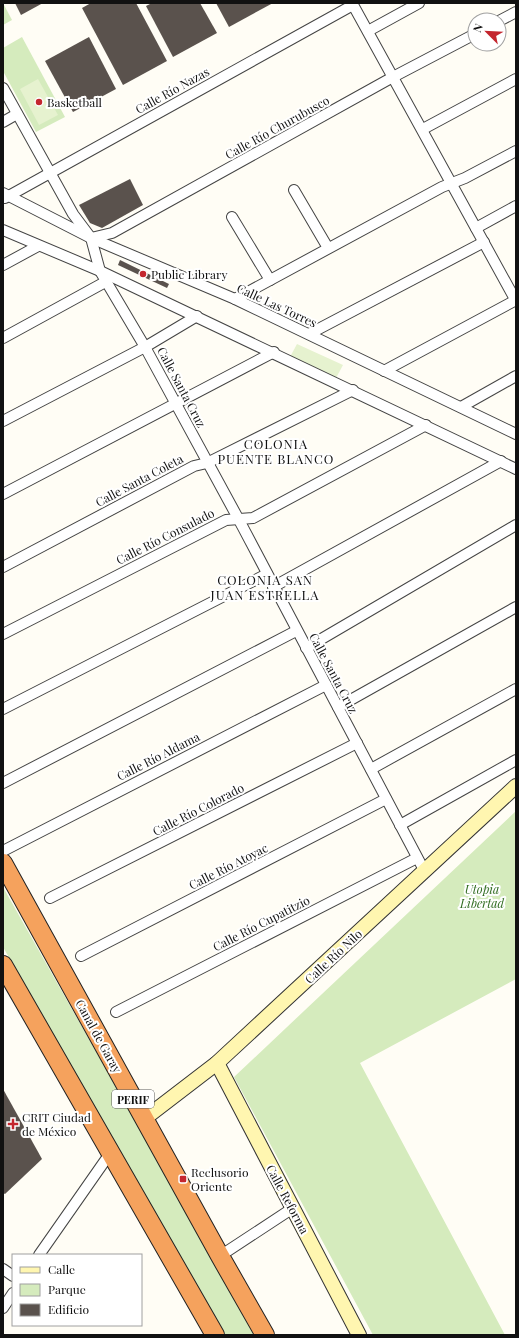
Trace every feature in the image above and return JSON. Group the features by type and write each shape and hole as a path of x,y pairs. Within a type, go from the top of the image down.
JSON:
{"highway":[{"name":"Canal de Garay","path":"3,863 265,1335"},
{"path":"3,965 215,1335"}],"street":[{"path":"368,31 419,3"},
{"path":"353,4 516,300 384,371"},
{"name":"Calle Río Nazas","path":"5,196 50,173 353,4"},
{"path":"507,17 516,12"},
{"name":"Calle Río Churubusco","path":"91,238 112,233 467,38"},
{"path":"422,129 516,79"},
{"name":"Calle Santa Cruz","path":"3,88 73,214 91,238 100,271 145,347 239,520 296,631 425,872"},
{"path":"3,122 17,114"},
{"path":"234,299 442,187 516,151"},
{"path":"294,190 328,248"},
{"name":"Calle Las Torres","path":"5,196 91,238 234,299 310,334 516,434"},
{"path":"476,228 516,206"},
{"path":"232,217 270,280"},
{"path":"3,230 100,271 197,316 516,468"},
{"path":"310,334 484,242"},
{"path":"3,265 38,246"},
{"path":"3,338 107,282"},
{"path":"3,420 145,347 197,316"},
{"path":"3,494 274,352"},
{"path":"461,407 516,376"},
{"name":"Calle Santa Coleta","path":"3,567 194,466 207,463 353,390"},
{"name":"Calle Río Consulado","path":"3,634 226,520 254,518 426,425"},
{"path":"273,587 501,462"},
{"path":"306,648 516,526"},
{"path":"3,709 267,574"},
{"path":"338,707 516,607"},
{"path":"3,784 296,631"},
{"name":"Calle Río Aldama","path":"3,851 326,685"},
{"path":"371,769 516,689"},
{"name":"Calle Río Colorado","path":"50,898 357,743"},
{"path":"400,825 516,760"},
{"name":"Calle Río Nilo","path":"144,1119 217,1063 425,872 516,786"},
{"name":"Calle Río Atoyac","path":"81,956 386,799"},
{"name":"Calle Río Cupatitzio","path":"116,1012 417,858"},
{"name":"Calle Reforma","path":"217,1063 293,1208 356,1334"},
{"path":"40,1254 110,1152"},
{"path":"220,1256 293,1208"},
{"path":"3,1269 12,1275"},
{"path":"3,1308 12,1294"}],"green space":[{"path":"3,3 12,20 3,25"},
{"path":"22,37 65,117 36,132 3,71 3,48"},
{"name":"Basketball","path":"38,79 58,115 39,125 20,89"},
{"path":"297,344 343,365 336,378 290,357"},
{"name":"Utopia Libertad","path":"516,811 516,979 360,1063 505,1335 373,1335 234,1077"},
{"path":"3,887 256,1335 223,1335 3,947"}],"building":[{"path":"15,3 43,3 21,15"},
{"path":"91,3 136,3 167,61 123,85 82,8"},
{"path":"152,3 200,3 217,33 173,57 146,6"},
{"path":"216,3 273,3 229,27"},
{"path":"89,37 116,89 73,112 45,61"},
{"path":"130,179 143,205 102,228 90,223 79,205"},
{"name":"Public Library","path":"120,260 169,284 167,288 118,265"},
{"name":"CRIT Ciudad de México","path":"3,1089 42,1159 5,1194 3,1193"}],"place":[{"name":"Basketball","path":"39,102"},
{"name":"Public Library","path":"143,274"},
{"name":"CRIT Ciudad de México","path":"13,1124"},
{"name":"Reclusorio Oriente","path":"183,1179"}],"district":[{"name":"COLONIA PUENTE BLANCO","path":"276,450"},
{"name":"COLONIA SAN JUAN ESTRELLA","path":"265,586"}]}
